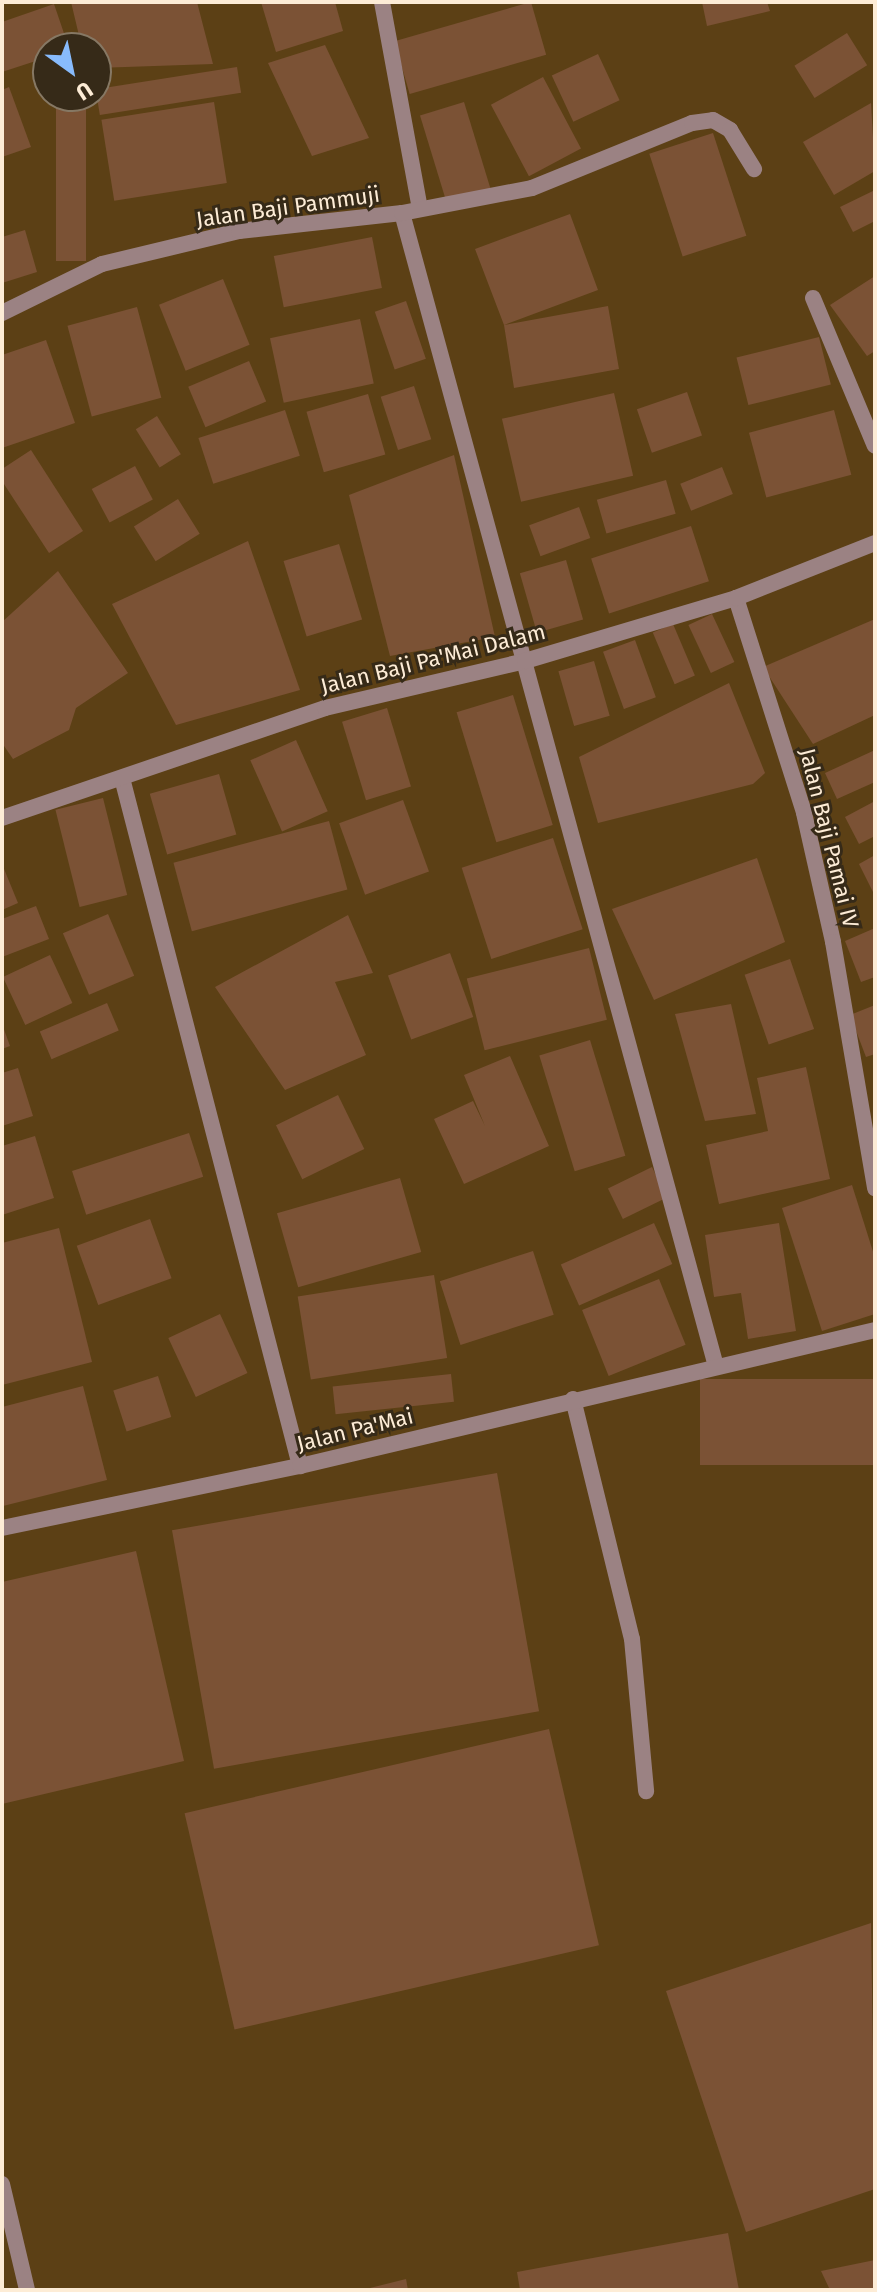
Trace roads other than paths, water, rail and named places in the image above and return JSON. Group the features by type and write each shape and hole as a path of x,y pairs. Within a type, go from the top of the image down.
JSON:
{"street":[{"path":"382,2 410,132 420,209"},
{"name":"Jalan Baji Pammuji","path":"2,313 102,264 239,231 402,213 532,188 657,134 713,120 730,130 754,169"},
{"path":"402,213 715,1363"},
{"path":"813,298 875,446"},
{"name":"Jalan Baji Pa'Mai Dalam","path":"2,818 325,708 525,661 736,598 875,543"},
{"name":"Jalan Baji Pamai IV","path":"736,598 804,813 833,942 875,1188"},
{"path":"122,778 300,1466"},
{"name":"Jalan Pa'Mai","path":"2,1528 300,1466 715,1363 875,1330"},
{"path":"573,1399 632,1639 646,1791"},
{"path":"2,2184 27,2290"}]}
